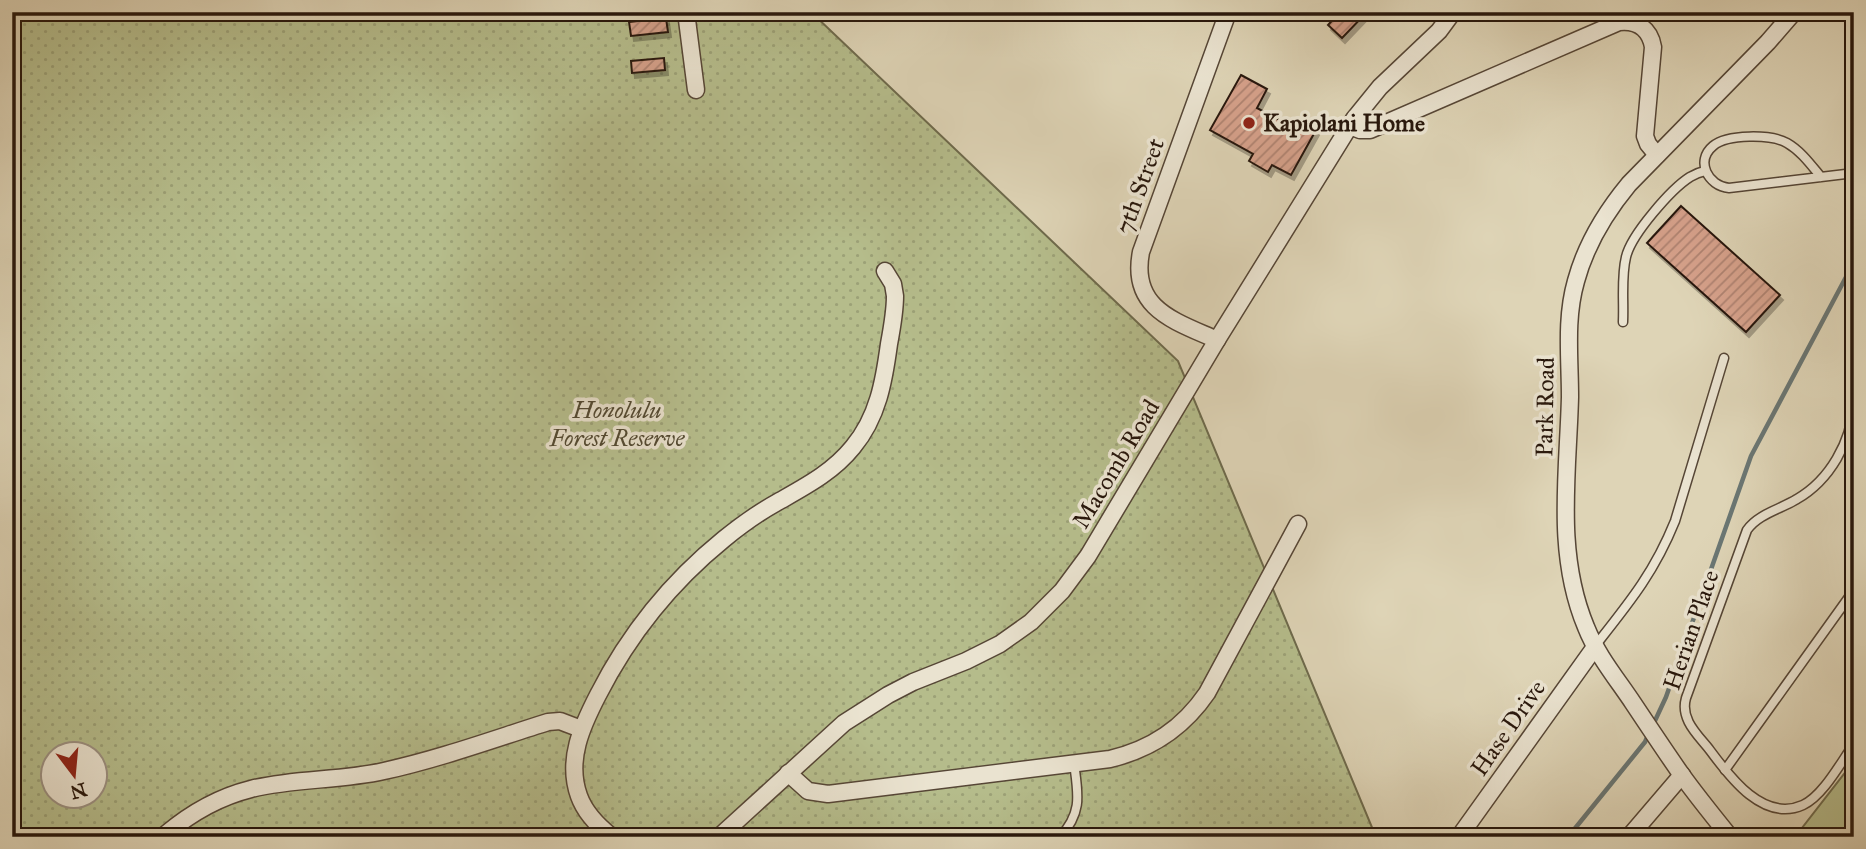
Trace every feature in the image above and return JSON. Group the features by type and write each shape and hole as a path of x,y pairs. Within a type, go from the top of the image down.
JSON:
{"street":[{"path":"686,12 696,90"},
{"name":"7th Street","path":"1217,340 1169,319 1154,306 1143,290 1139,261 1228,12"},
{"name":"Macomb Road","path":"719,837 824,740 866,708 913,682 1000,645 1031,622 1062,592 1088,556 1217,340 1350,126 1380,87 1429,42 1453,12"},
{"name":"Park Road","path":"1730,837 1682,775 1595,647 1576,601 1569,572 1565,528 1570,403 1569,317 1583,260 1602,220 1629,184 1794,12"},
{"path":"1350,126 1370,130 1619,22 1631,22 1642,27 1653,47 1645,136 1657,155"},
{"path":"612,837 593,820 579,795 576,782 575,757 587,714 624,649 680,578 749,520 830,470 843,459 863,434 881,393 893,315 895,290 885,271"},
{"path":"788,773 808,790 828,794 1110,759 1141,750 1168,734 1190,715 1206,693 1298,524"},
{"name":"Hase Drive","path":"1459,837 1595,647"},
{"path":"163,835 205,807 249,790 391,769 548,722 560,721 581,729"},
{"path":"1629,837 1682,775"}],"lane":[{"path":"1821,177 1795,149 1776,139 1760,136 1717,143 1705,158 1708,177 1717,185 1729,188 1821,177 1854,173"},
{"path":"1623,322 1624,267 1629,246 1649,219 1684,181 1705,171"},
{"path":"1595,647 1639,591 1667,540 1724,358"},
{"name":"Herian Place","path":"1854,404 1845,442 1821,479 1799,498 1754,521 1746,530 1684,710 1688,722 1725,770 1752,797 1777,808 1795,807 1810,801 1854,744"},
{"path":"1725,770 1854,590"},
{"path":"1060,837 1073,820 1078,805 1074,763"}],"green space":[{"name":"Honolulu Forest Reserve","path":"12,12 811,12 1178,361 1376,837 12,837"},
{"path":"1854,761 1854,837 1795,837"}],"building":[{"path":"1340,12 1367,12 1342,38 1328,25"},
{"path":"666,18 668,32 631,36 629,22"},
{"path":"664,58 665,70 632,73 631,61"},
{"name":"Kapiolani Home","path":"1241,75 1267,89 1257,108 1292,127 1297,119 1316,130 1291,175 1272,165 1268,172 1249,161 1253,154 1210,130"},
{"path":"1681,206 1780,295 1746,332 1647,243"}],"waterway":[{"path":"1653,725 1666,697 1751,456 1854,262"},
{"path":"1568,837 1645,742 1649,733"}],"place":[{"name":"Kapiolani Home","path":"1249,123"}]}
